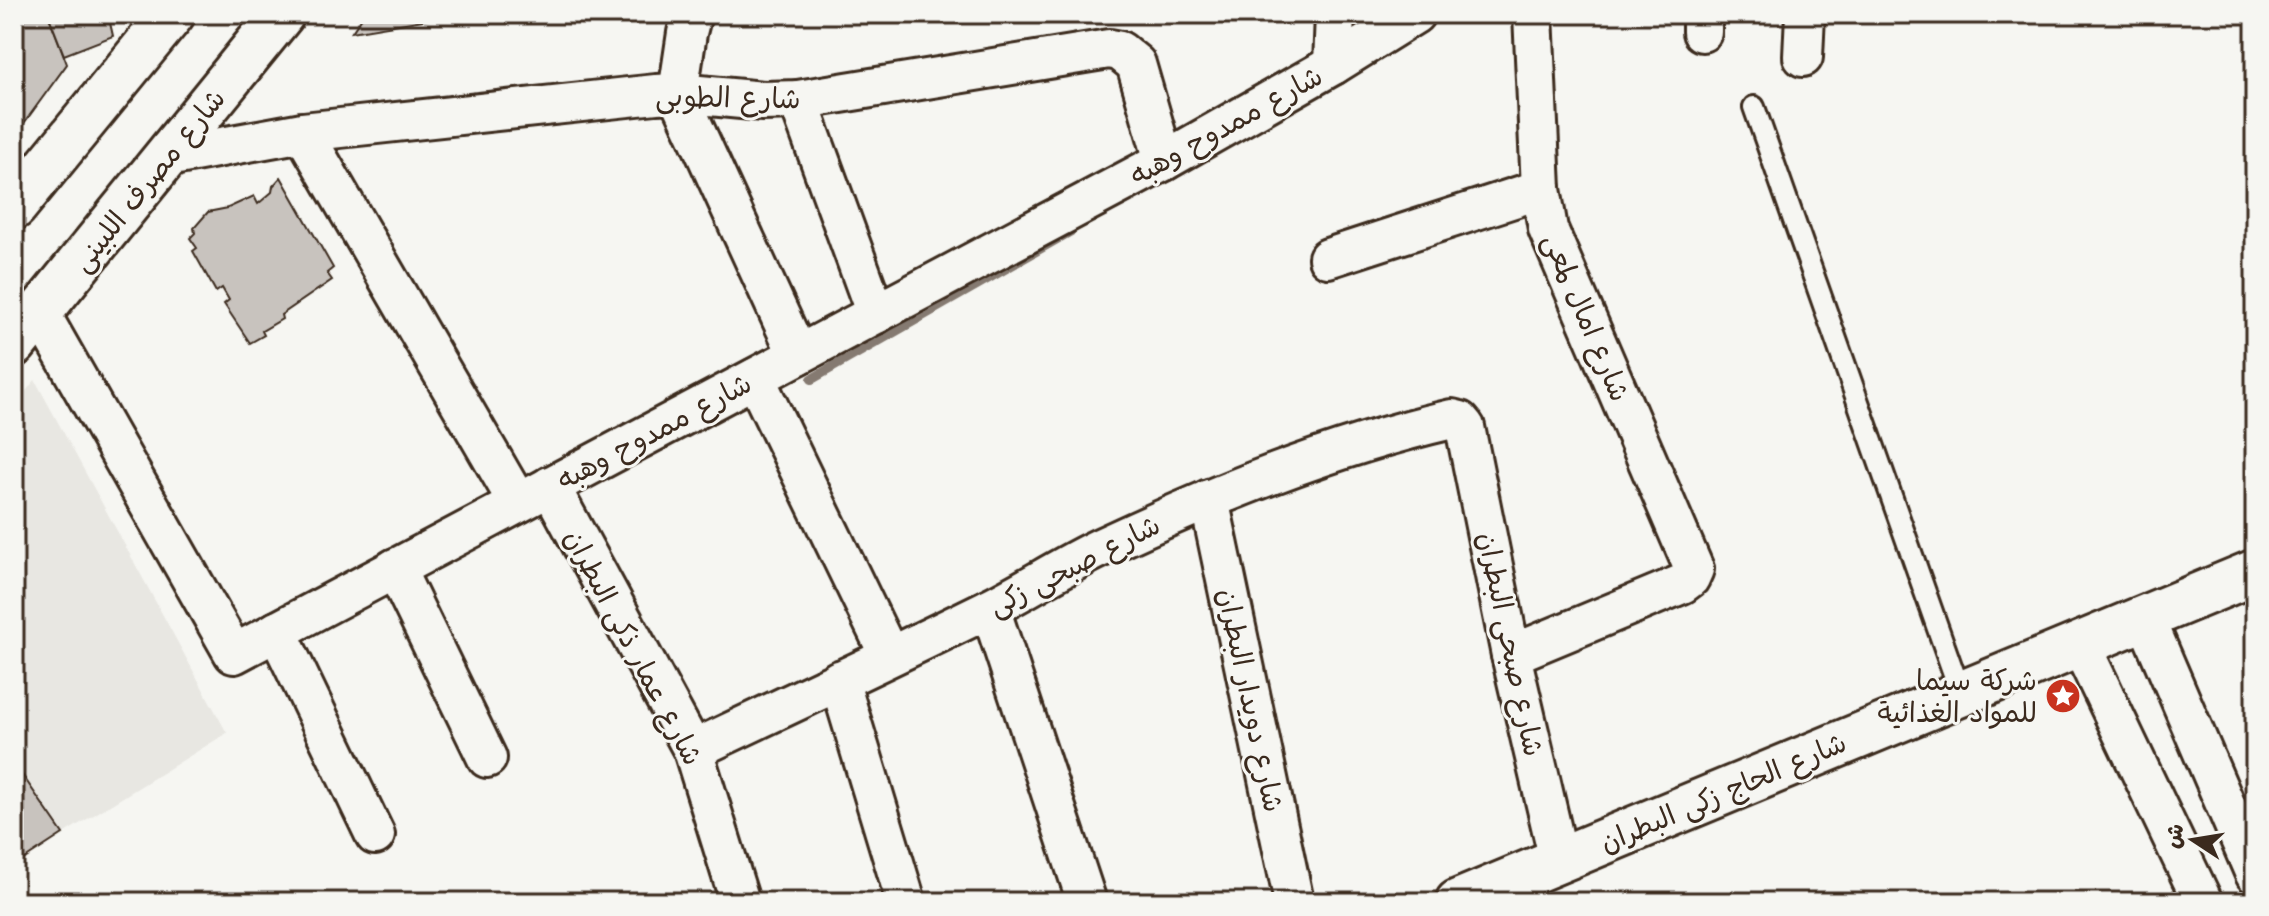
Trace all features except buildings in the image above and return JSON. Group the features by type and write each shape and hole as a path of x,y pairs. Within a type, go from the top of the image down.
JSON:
{"street":[{"path":"14,207 172,14"},
{"name":"شارع مصرف اللبينى","path":"27,329 282,14"},
{"path":"693,14 678,93 798,355"},
{"path":"1333,65 1335,14"},
{"name":"شارع ممدوح وهبه","path":"27,329 234,654 1164,161 1333,65 1415,14"},
{"name":"شارع امال لمعى","path":"1511,655 1682,584 1690,578 1694,569 1548,229 1541,189 1533,14"},
{"path":"1803,57 1805,14"},
{"name":"شارع الطوبى","path":"167,157 303,132 678,93 763,101 798,100 1109,49 1120,51 1136,64 1164,161"},
{"path":"798,100 876,314"},
{"name":"شارع عمار ذكى البطران","path":"303,132 693,750 740,902"},
{"path":"1328,258 1541,189"},
{"path":"755,378 889,655"},
{"name":"شارع صبحى زكى","path":"693,750 990,608 1098,550 1209,499 1279,472 1452,419 1460,421 1465,427"},
{"name":"شارع صبحى البطران","path":"1465,427 1511,655 1559,860"},
{"name":"شارع دويدار البطران","path":"1209,499 1294,902"},
{"path":"395,568 487,758"},
{"name":"شارع الحاج زكى البطران","path":"1458,902 2255,572"},
{"path":"990,608 1087,902"},
{"path":"2145,617 2255,874"},
{"path":"277,631 375,835"},
{"path":"2080,644 2203,902"},
{"path":"839,680 906,902"}],"lane":[{"path":"1754,107 1961,694"}],"shaded area":[{"path":"35,380 227,733 63,834 14,763 14,406"}],"waterway":[{"path":"812,379 1071,231"}],"place":[{"name":"شركة سيما للمواد الغذائية","path":"2063,696"}]}
